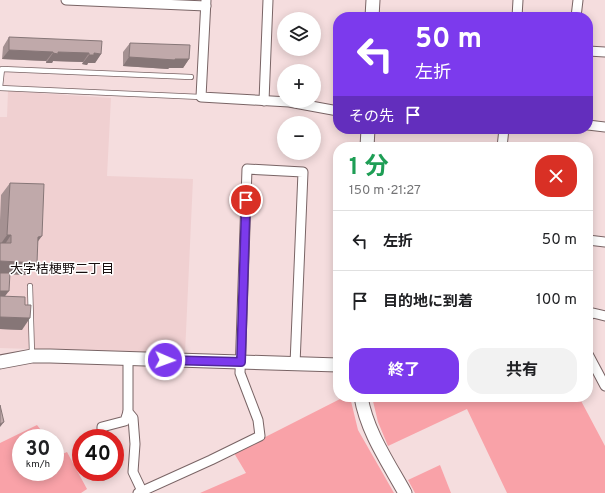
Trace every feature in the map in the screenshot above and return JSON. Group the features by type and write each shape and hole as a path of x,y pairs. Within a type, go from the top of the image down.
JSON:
{"street":[{"path":"66,0 206,3 201,97 289,102 333,110"},
{"path":"264,101 268,0"},
{"path":"372,12 373,0"},
{"path":"517,12 518,0"},
{"path":"577,12 578,0"},
{"path":"593,51 605,52"},
{"path":"593,126 605,127"},
{"path":"128,412 133,418 135,444 133,472 140,492 260,436 258,420 240,373 247,169 303,172 295,364"},
{"path":"593,241 605,242"},
{"path":"593,313 605,316"},
{"path":"0,362 32,356 333,365"},
{"path":"102,429 102,427 125,421 128,412 128,358"},
{"path":"593,363 605,386"},
{"path":"361,402 367,424 405,493"}],"lane":[{"path":"192,78 2,69 0,88 201,97"},
{"path":"30,286 32,356"}],"shaded area":[{"path":"8,91 111,98 107,176 193,179 185,354 0,348 0,117 7,117"},
{"path":"334,402 351,402 358,430 394,493 200,493 246,473 234,453"},
{"path":"373,402 582,402 605,446 605,493 507,493 467,409 388,446 378,422"},
{"path":"37,425 40,429 29,429"},
{"path":"12,437 12,481 64,481 64,453 67,452 72,461 72,481 83,481 87,489 81,493 0,493 0,443"},
{"path":"440,465 451,493 415,493 408,480"}],"building":[{"path":"9,37 102,41 101,54 94,53 94,55 89,55 89,53 58,52 58,54 53,52 9,50"},
{"path":"130,43 190,45 189,59 175,60 129,57"},
{"path":"10,183 44,184 42,236 38,237 37,263 0,261 0,243 11,243 11,235 7,235"},
{"path":"0,273 10,273 9,291 0,291"},
{"path":"0,296 25,297 25,305 31,305 30,318 0,317"},
{"path":"0,405 4,422 0,424"}],"district":[{"name":"大字桔梗野二丁目","path":"62,268"}],"route":[{"path":"165,360 241,362 246,200"}]}
